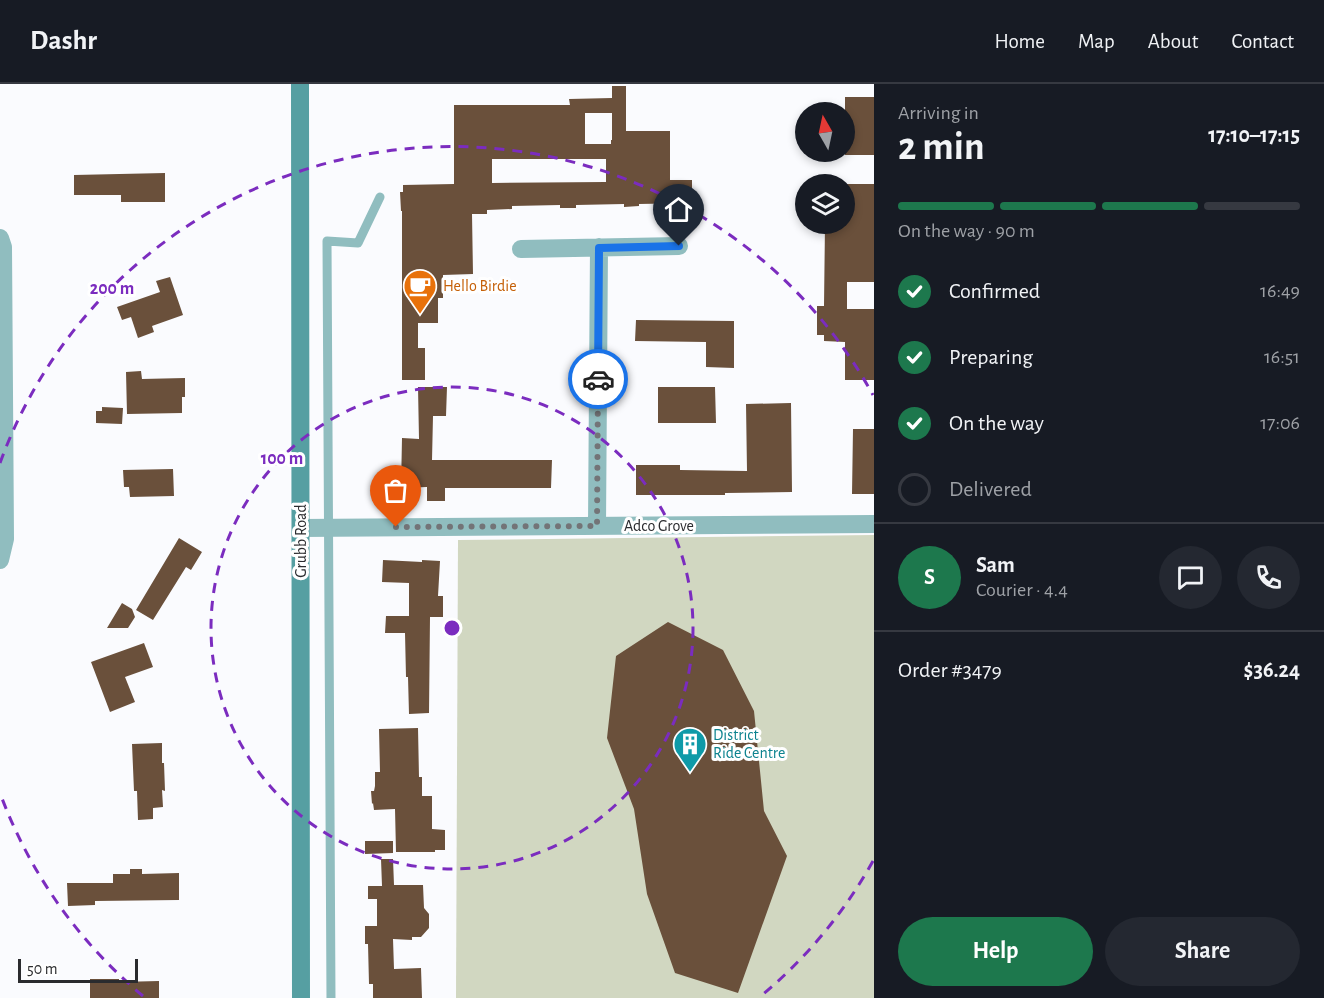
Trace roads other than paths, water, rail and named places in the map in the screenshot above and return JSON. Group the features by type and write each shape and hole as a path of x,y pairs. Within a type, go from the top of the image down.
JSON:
{"main road":[{"name":"Grubb Road","path":"300,84 301,998"}],"street":[{"path":"0,238 3,247 4,539 0,560"},
{"path":"521,249 679,246"},
{"path":"597,526 599,248"},
{"name":"Adco Grove","path":"301,528 874,524"}],"lane":[{"name":"Grubb Road","path":"331,998 327,241 358,243 380,197"}],"place":[{"name":"Hello Birdie","path":"420,315"},
{"name":"District Ride Centre","path":"690,773"}]}
